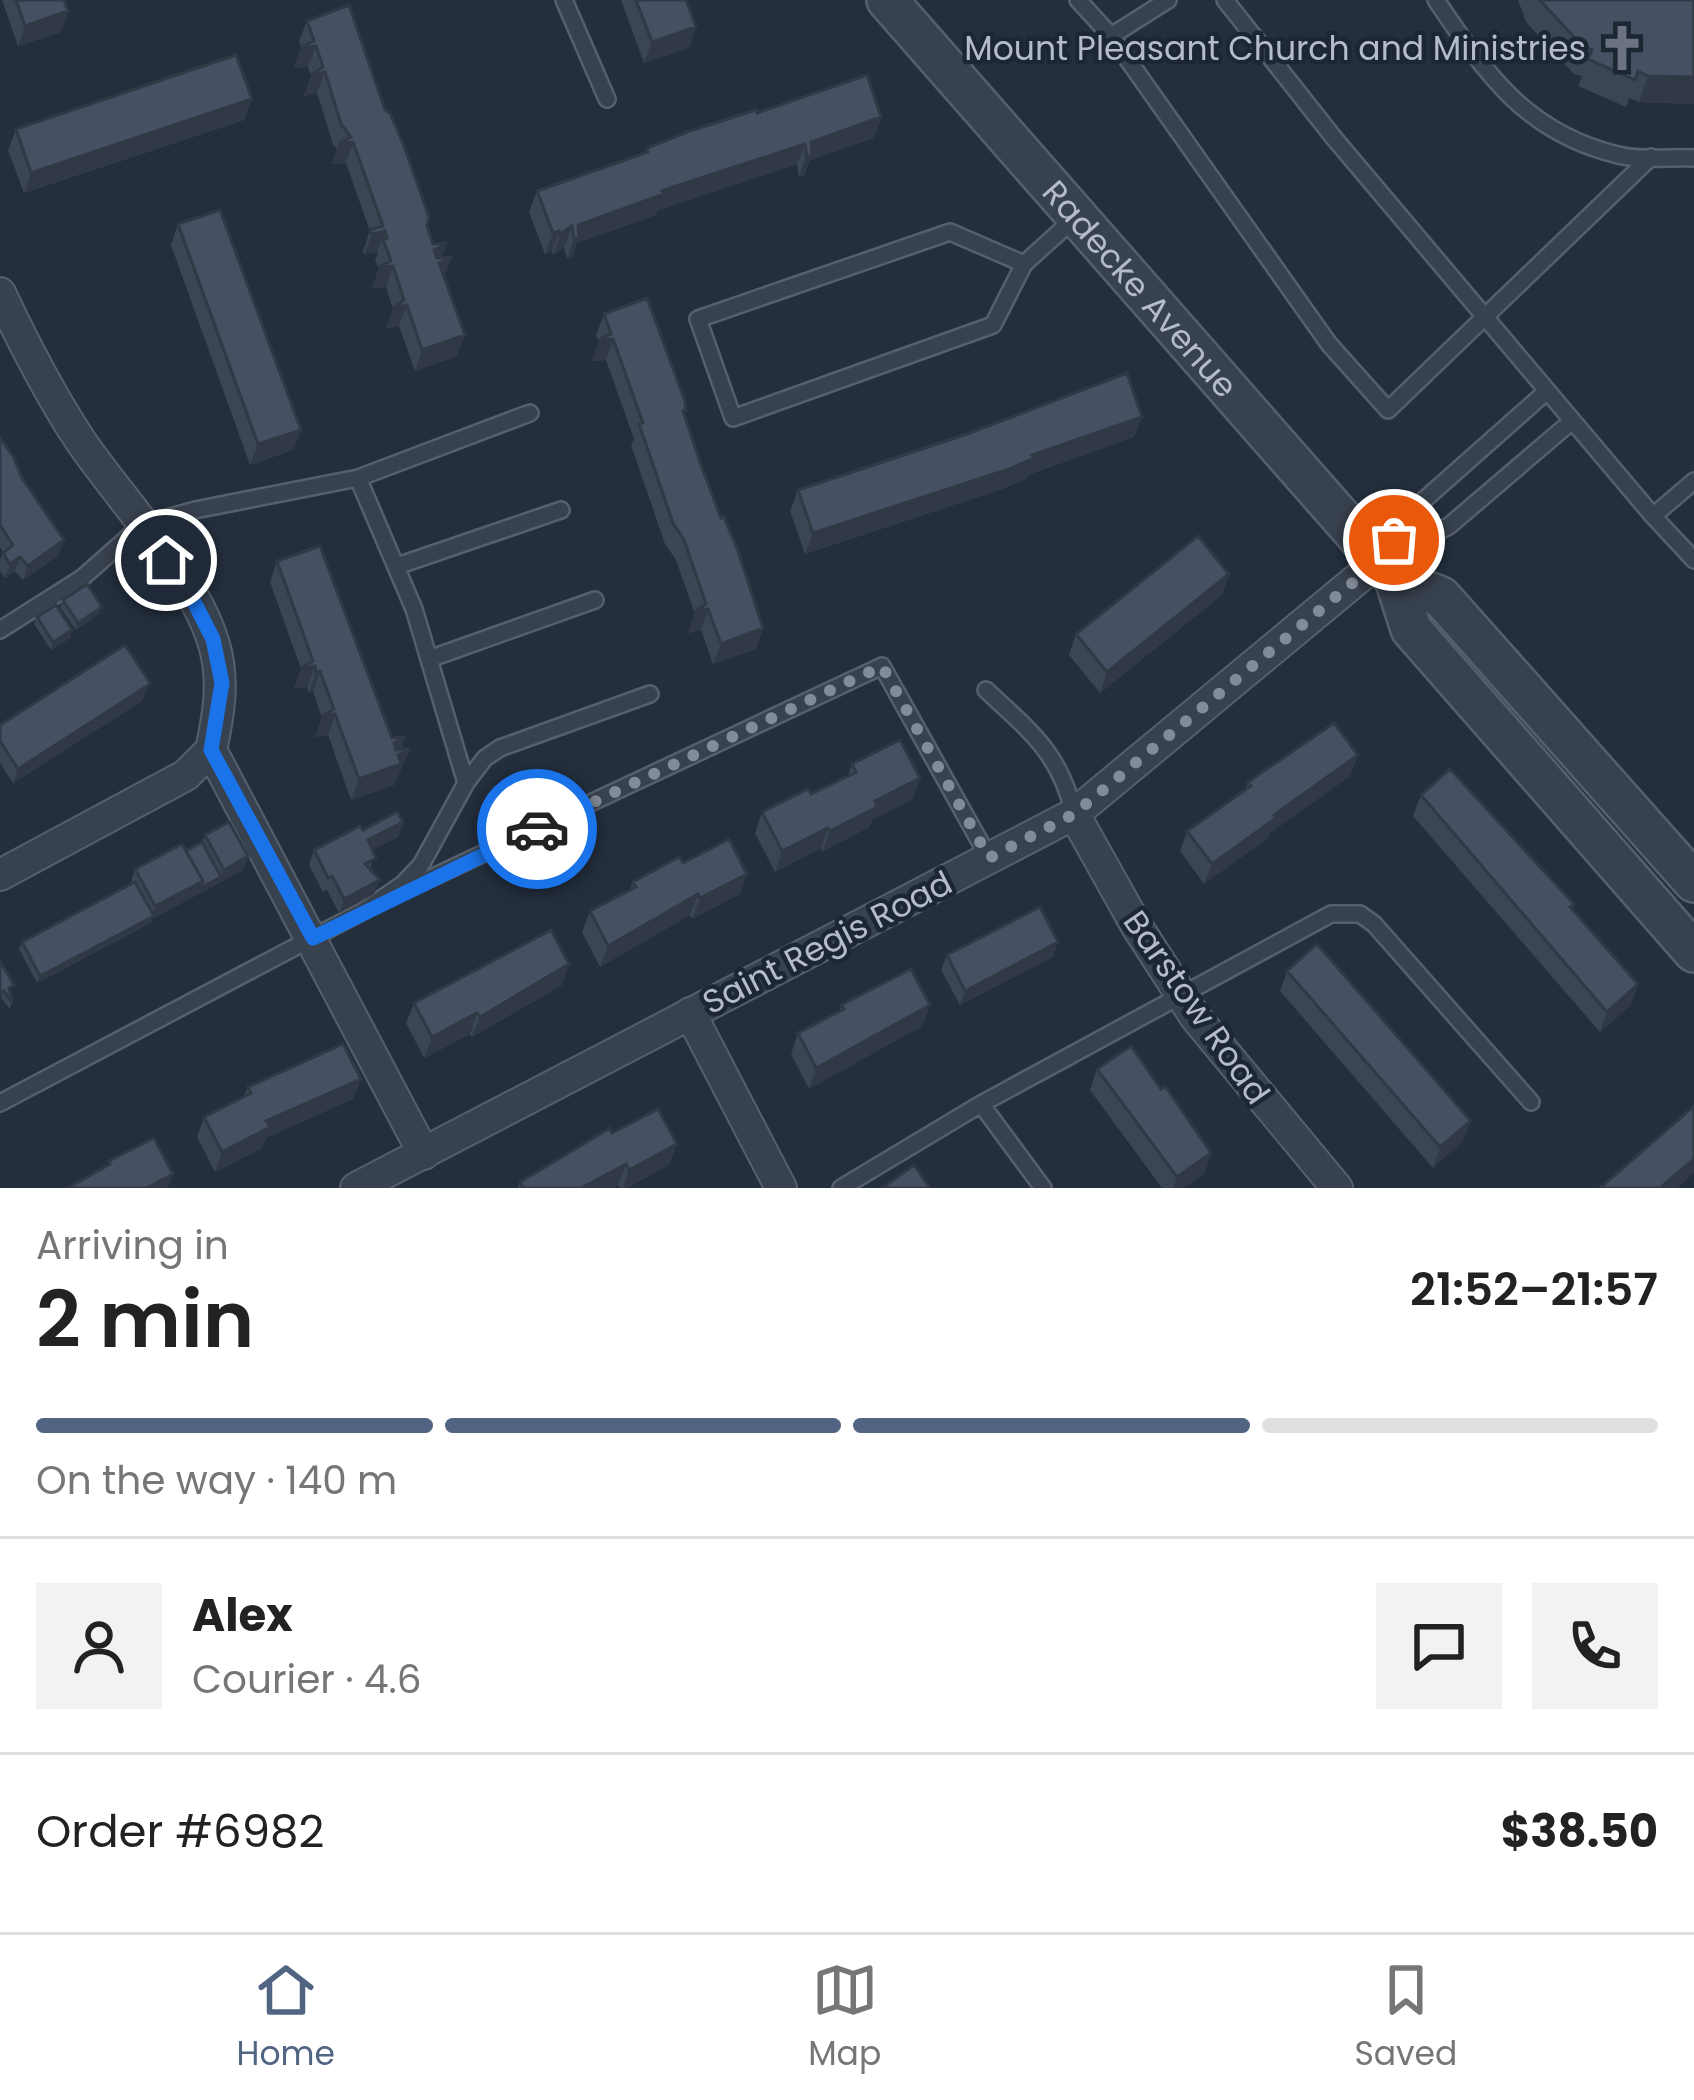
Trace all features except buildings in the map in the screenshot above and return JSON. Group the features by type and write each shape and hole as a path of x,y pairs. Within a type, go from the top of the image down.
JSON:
{"street":[{"name":"Radecke Avenue","path":"887,0 1387,570 1411,628 1694,952"},
{"path":"0,293 33,364 190,594 213,639 222,683 211,750 186,775 0,875"},
{"name":"Radecke Avenue","path":"1387,570 1441,597 1694,882"},
{"name":"Saint Regis Road","path":"356,1188 1074,814 1387,570"},
{"path":"211,750 424,1154"},
{"name":"Barstow Road","path":"1074,814 1181,996 1274,1117 1337,1188"},
{"path":"690,1012 781,1188"}],"lane":[{"path":"564,0 607,99"},
{"path":"1078,0 1111,36 1329,344 1388,410 1651,157"},
{"path":"1111,36 1168,0"},
{"path":"1226,0 1317,117 1694,560"},
{"path":"1436,0 1483,70 1550,130 1621,156 1694,158"},
{"path":"1024,263 950,232 698,319 734,418 993,325 1024,263 1076,216"},
{"path":"1387,570 1424,500 1547,391"},
{"path":"0,630 82,578 142,525 358,478 530,413"},
{"path":"1387,570 1449,526 1572,422"},
{"path":"358,478 397,566 466,784"},
{"path":"1653,516 1694,481"},
{"path":"397,566 561,510"},
{"path":"429,659 595,600"},
{"path":"0,1103 364,910 882,666 989,858"},
{"path":"986,690 1048,749 1067,784 1074,814"},
{"path":"364,910 403,884 421,865 484,758 650,694"},
{"path":"841,1188 1319,917 1360,914 1374,924 1532,1102"},
{"path":"982,1104 1042,1188"}],"way so far":[{"path":"537,829 882,666 989,858 1074,814 1379,561 1394,540"}],"place":[{"name":"Mount Pleasant Church and Ministries","path":"1622,48"}],"route":[{"path":"166,560 213,639 222,683 211,750 313,938 537,829"}]}
